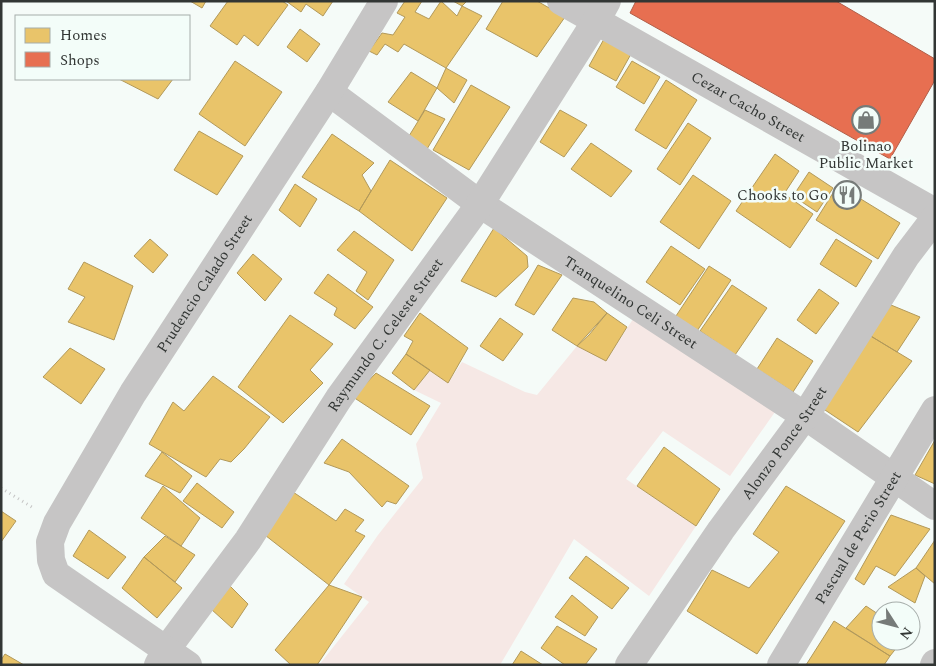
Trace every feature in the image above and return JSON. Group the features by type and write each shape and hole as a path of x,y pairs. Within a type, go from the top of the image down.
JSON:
{"street":[{"name":"Prudencio Calado Street","path":"171,660 56,574 51,560 50,542 58,523 133,393 330,92 384,1"},
{"name":"Cezar Cacho Street","path":"561,1 601,11 935,212"},
{"name":"Raymundo C. Celeste Street","path":"171,660 339,398 480,204 601,11"},
{"name":"Tranquelino Celi Street","path":"330,92 480,204 805,416 935,506"},
{"name":"Alonzo Ponce Street","path":"629,665 722,530 805,416 906,256 935,218"},
{"name":"Pascual de Perio Street","path":"781,665 935,410"}],"path":[{"path":"1,488 58,523"}],"shaded area":[{"path":"633,319 777,409 730,476 663,431 626,479 696,526 649,596 574,539 500,665 319,665 369,602 344,584 378,535 423,478 416,444 441,403 414,390 430,370 448,383 462,362 525,392 537,395 577,346 606,361"}],"building: Homes":[{"path":"190,1 206,1 202,8"},
{"path":"228,1 282,1 288,5 258,46 244,35 237,45 210,26"},
{"path":"286,1 333,1 323,16 306,4 301,12"},
{"path":"405,1 422,1 415,12 429,19 441,1 457,16 462,6 482,16 446,68 404,44 398,52 385,44 377,55 369,51 382,33 393,35 405,17 397,13"},
{"path":"453,1 467,1 462,6"},
{"path":"503,1 537,1 565,17 537,57 486,29"},
{"path":"300,29 320,44 307,62 287,47"},
{"path":"604,39 631,54 616,81 589,66"},
{"path":"235,61 282,92 245,146 199,114"},
{"path":"632,61 660,77 644,104 616,87"},
{"path":"446,68 467,80 454,103 437,88"},
{"path":"411,72 437,88 418,121 388,102"},
{"path":"121,80 172,80 158,99"},
{"path":"666,80 697,100 666,149 635,130"},
{"path":"471,85 510,107 469,170 433,150"},
{"path":"425,110 445,119 427,149 409,136"},
{"path":"560,110 587,125 564,157 540,142"},
{"path":"688,123 711,138 680,185 657,169"},
{"path":"199,131 243,156 217,195 174,170"},
{"path":"332,134 374,163 362,175 371,191 359,211 302,177"},
{"path":"591,143 632,171 611,197 571,169"},
{"path":"775,154 799,171 784,194 813,214 790,248 736,211"},
{"path":"390,160 447,198 412,251 359,211"},
{"path":"809,172 833,188 817,212 793,196"},
{"path":"693,175 731,201 699,249 660,222"},
{"path":"295,184 317,199 300,227 279,210"},
{"path":"838,185 900,223 878,259 816,220"},
{"path":"494,228 527,256 528,267 496,297 461,281"},
{"path":"354,231 394,260 368,300 356,291 367,272 337,250"},
{"path":"150,239 168,255 153,273 134,256"},
{"path":"836,239 872,261 856,287 820,264"},
{"path":"671,246 705,269 680,305 646,282"},
{"path":"253,254 282,279 265,301 237,273"},
{"path":"84,262 133,286 114,340 68,322 85,297 68,289"},
{"path":"538,265 562,275 534,315 515,305"},
{"path":"709,266 731,280 695,334 674,319"},
{"path":"328,274 373,307 355,329 334,315 337,308 314,293"},
{"path":"732,285 767,308 735,355 700,331"},
{"path":"819,289 839,303 816,334 797,320"},
{"path":"573,298 594,302 607,313 577,346 552,330"},
{"path":"891,305 920,317 897,352 869,335"},
{"path":"420,313 468,348 448,383 406,354 413,341 404,336"},
{"path":"607,313 627,327 606,361 577,346"},
{"path":"290,315 333,344 310,370 323,383 283,423 238,387"},
{"path":"500,318 523,334 503,361 480,346"},
{"path":"869,335 912,361 858,432 822,408"},
{"path":"777,338 813,361 793,392 757,369"},
{"path":"70,348 105,369 81,404 43,377"},
{"path":"406,354 430,370 414,390 392,373"},
{"path":"376,373 430,406 411,435 353,397"},
{"path":"213,376 270,417 231,462 220,459 206,477 149,444 173,402 184,411"},
{"path":"342,439 409,486 396,504 387,501 382,507 349,472 324,463"},
{"path":"935,440 935,484 915,475"},
{"path":"664,447 720,489 696,526 637,486"},
{"path":"162,452 192,476 180,493 145,476"},
{"path":"197,483 234,512 222,528 183,501"},
{"path":"163,486 200,518 181,546 141,518"},
{"path":"786,486 845,521 757,654 687,611 712,570 749,588 779,552 753,534"},
{"path":"293,492 336,521 345,509 364,520 355,531 365,536 329,585 261,532"},
{"path":"1,511 16,521 1,542"},
{"path":"891,515 930,529 895,576 876,566 864,585 855,579"},
{"path":"89,530 126,557 108,579 73,556"},
{"path":"165,536 195,555 175,582 144,557"},
{"path":"935,540 935,584 916,568"},
{"path":"586,556 629,588 612,609 569,578"},
{"path":"144,557 182,588 157,618 122,588"},
{"path":"916,568 925,576 916,601 912,601 888,587"},
{"path":"229,585 248,604 232,628 211,609"},
{"path":"329,585 362,597 317,665 291,665 275,650"},
{"path":"572,595 598,617 585,636 555,617"},
{"path":"866,606 871,609 871,644 846,628"},
{"path":"834,621 871,644 871,651 882,651 890,656 884,665 806,665"},
{"path":"557,626 597,649 585,665 565,665 541,648"},
{"path":"521,651 543,665 512,665"},
{"path":"882,651 894,651 890,656"},
{"path":"5,654 24,665 1,665 1,660"}],"building: Shops":[{"name":"Bolinao Public Market","path":"636,1 836,1 935,59 935,80 890,159 630,13"}],"place":[{"name":"Bolinao Public Market","path":"866,120"},
{"name":"Chooks to Go","path":"847,195"}]}
